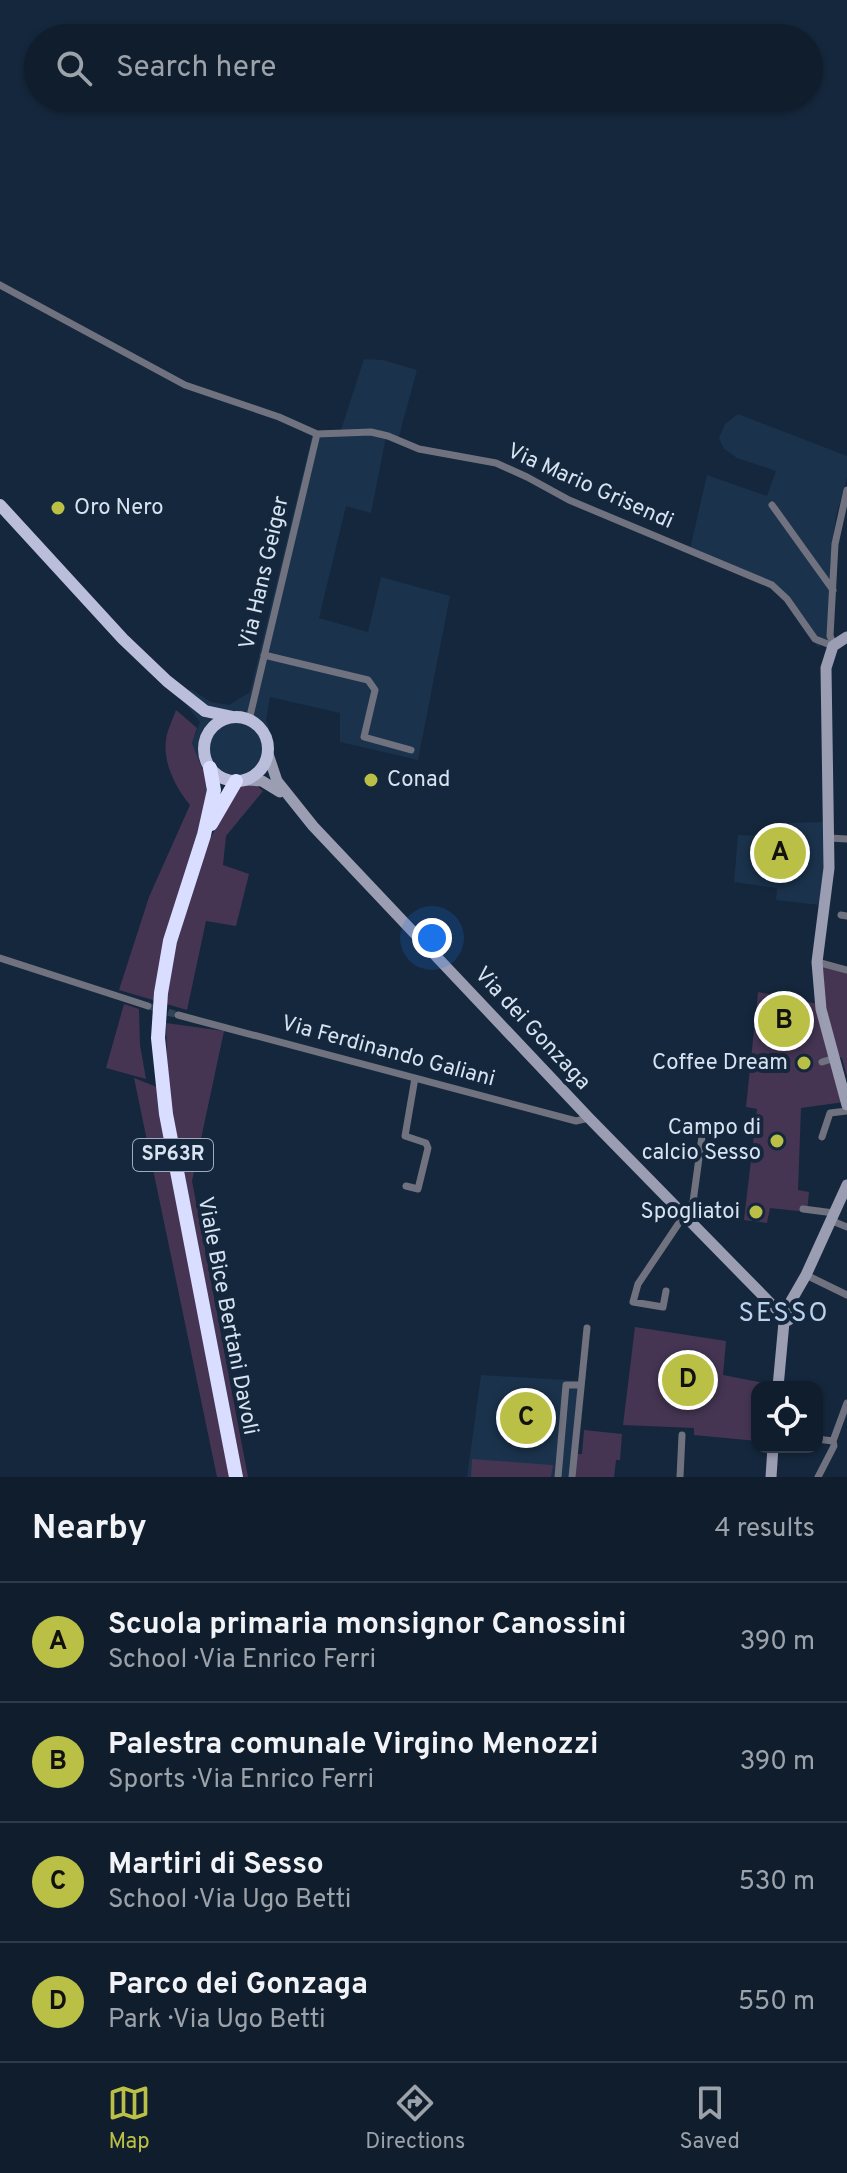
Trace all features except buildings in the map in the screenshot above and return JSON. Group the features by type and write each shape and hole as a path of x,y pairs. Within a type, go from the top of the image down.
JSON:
{"highway":[{"name":"SP63R","path":"204,835 214,790 210,768"},
{"name":"SP63R","path":"204,835 241,780"},
{"name":"Viale Bice Bertani Davoli","path":"204,835 170,941 161,993 159,1050 168,1128 236,1477"}],"main road":[{"name":"SP63R","path":"0,505 123,639 189,700 205,711 249,720"},
{"path":"847,637 833,646 826,668 829,838 827,884 817,962 828,1060 847,1108"},
{"name":"SP63R","path":"189,700 205,720 207,737 204,753 210,768"},
{"path":"207,737 217,723 233,717"},
{"path":"249,720 264,734 268,754"},
{"name":"SP63R","path":"241,780 261,770 268,754"},
{"name":"Via dei Gonzaga","path":"268,754 271,770 290,800 589,1118 782,1309"},
{"path":"210,768 221,777 241,780"},
{"name":"Via dei Gonzaga","path":"241,780 262,781 290,800"},
{"path":"779,1381 784,1322 791,1317 791,1312 782,1309 806,1275 832,1217 844,1200 847,1185"},
{"path":"771,1477 773,1453"}],"street":[{"name":"Via Mario Grisendi","path":"0,285 185,385 279,417 317,434 371,432 419,449 496,463 569,500 772,585 787,599 815,639 833,646"},
{"name":"Via Hans Geiger","path":"249,720 317,434"},
{"path":"833,646 830,636 835,544 847,494"},
{"path":"772,505 833,590"},
{"path":"264,655 368,680 375,690 364,737 411,750"},
{"path":"829,838 847,839"},
{"path":"0,958 148,1006"},
{"path":"817,962 847,970"},
{"name":"Via Ferdinando Galiani","path":"178,1015 576,1121 589,1118"},
{"path":"406,1186 418,1189 428,1148 426,1143 405,1136 415,1078"},
{"path":"822,1137 830,1113 847,1108"},
{"path":"666,1291 663,1307 633,1302 638,1284 693,1202 702,1136"},
{"path":"803,1209 832,1217 847,1227"},
{"path":"806,1275 847,1295"},
{"path":"572,1477 587,1328"},
{"path":"558,1477 566,1385 581,1385"},
{"path":"818,1477 834,1446 833,1441 847,1403"},
{"path":"680,1477 682,1435"},
{"path":"823,1440 833,1441"}],"shaded area":[{"path":"364,359 383,360 417,370 398,440 386,437 371,513 346,506 319,618 368,632 381,577 450,596 418,760 340,742 340,713 270,697 266,720 274,745 272,763 255,784 221,783 202,768 192,743 200,722 180,697 191,689 211,702 229,705 250,692 313,432 341,430"},
{"path":"738,414 847,456 847,478 836,516 831,557 828,639 818,647 777,590 690,549 707,475 767,496 776,471 737,458 724,449 719,438 725,424"},
{"path":"176,710 197,728 192,743 202,768 209,774 209,791 200,832 211,837 240,783 255,784 263,791 226,836 223,865 249,874 236,926 206,921 187,1010 119,990 149,897 190,805 175,783 167,758 167,736"},
{"path":"824,822 820,905 776,900 777,888 734,882 738,835 785,837 786,823"},
{"path":"823,964 847,970 847,1077 827,1011"},
{"path":"758,992 818,1004 844,1102 801,1108 798,1190 809,1192 807,1212 770,1208 767,1223 744,1220 757,1109 746,1107"},
{"path":"124,1004 139,1009 140,1045 146,1079 106,1068"},
{"path":"166,1023 224,1031 192,1181 248,1477 243,1477 168,1089"},
{"path":"134,1078 157,1087 229,1477 217,1477"},
{"path":"635,1327 726,1341 723,1375 754,1381 751,1381 751,1440 694,1435 694,1428 623,1425"},
{"path":"481,1375 581,1381 572,1477 467,1477"},
{"path":"584,1430 622,1434 620,1460 616,1460 614,1477 572,1477 574,1454 582,1454"},
{"path":"472,1459 553,1465 551,1477 471,1477"}],"tunnel":[{"path":"148,1006 178,1015"}],"place":[{"name":"Oro Nero","path":"58,508"},
{"name":"Conad","path":"371,780"},
{"name":"Scuola primaria monsignor Canossini","path":"780,853"},
{"name":"Palestra comunale Virgino Menozzi","path":"784,1021"},
{"name":"Coffee Dream","path":"804,1063"},
{"name":"Campo di calcio Sesso","path":"777,1141"},
{"name":"Spogliatoi","path":"756,1212"},
{"name":"Parco dei Gonzaga","path":"688,1380"},
{"name":"Martiri di Sesso","path":"526,1418"}],"district":[{"name":"SESSO","path":"784,1314"}]}
